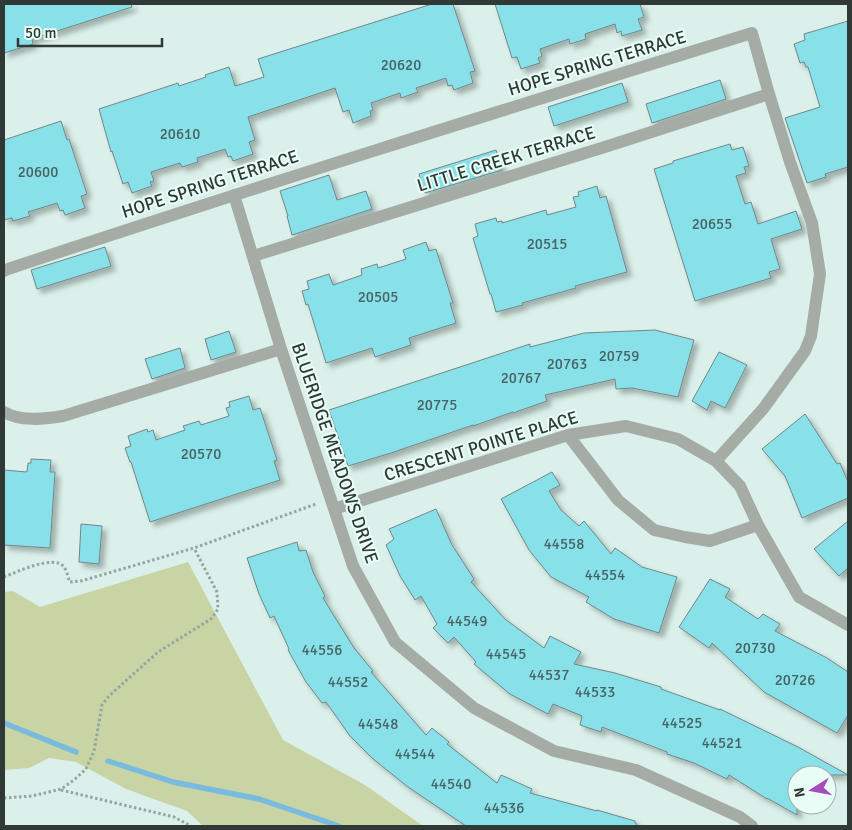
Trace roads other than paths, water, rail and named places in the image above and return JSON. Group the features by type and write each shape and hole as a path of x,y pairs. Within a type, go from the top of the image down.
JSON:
{"street":[{"name":"HOPE SPRING TERRACE","path":"4,271 8,268 99,238 321,167 752,33 790,162 812,223 820,274 811,336 805,351 763,409 716,461"},
{"name":"LITTLE CREEK TERRACE","path":"253,256 599,149 769,94"},
{"name":"BLUERIDGE MEADOWS DRIVE","path":"234,196 281,348 353,566 395,642 474,708 554,751 636,770 740,817 752,826"},
{"path":"4,412 11,416 42,419 63,416 281,348"},
{"name":"CRESCENT POINTE PLACE","path":"332,504 568,435 626,426 678,439 716,461 740,486 758,525 799,597 848,625"},
{"path":"568,435 618,500 654,530 710,541 758,525"}],"waterway":[{"path":"4,723 76,752"},
{"path":"108,761 173,782 259,799 339,826"}]}
